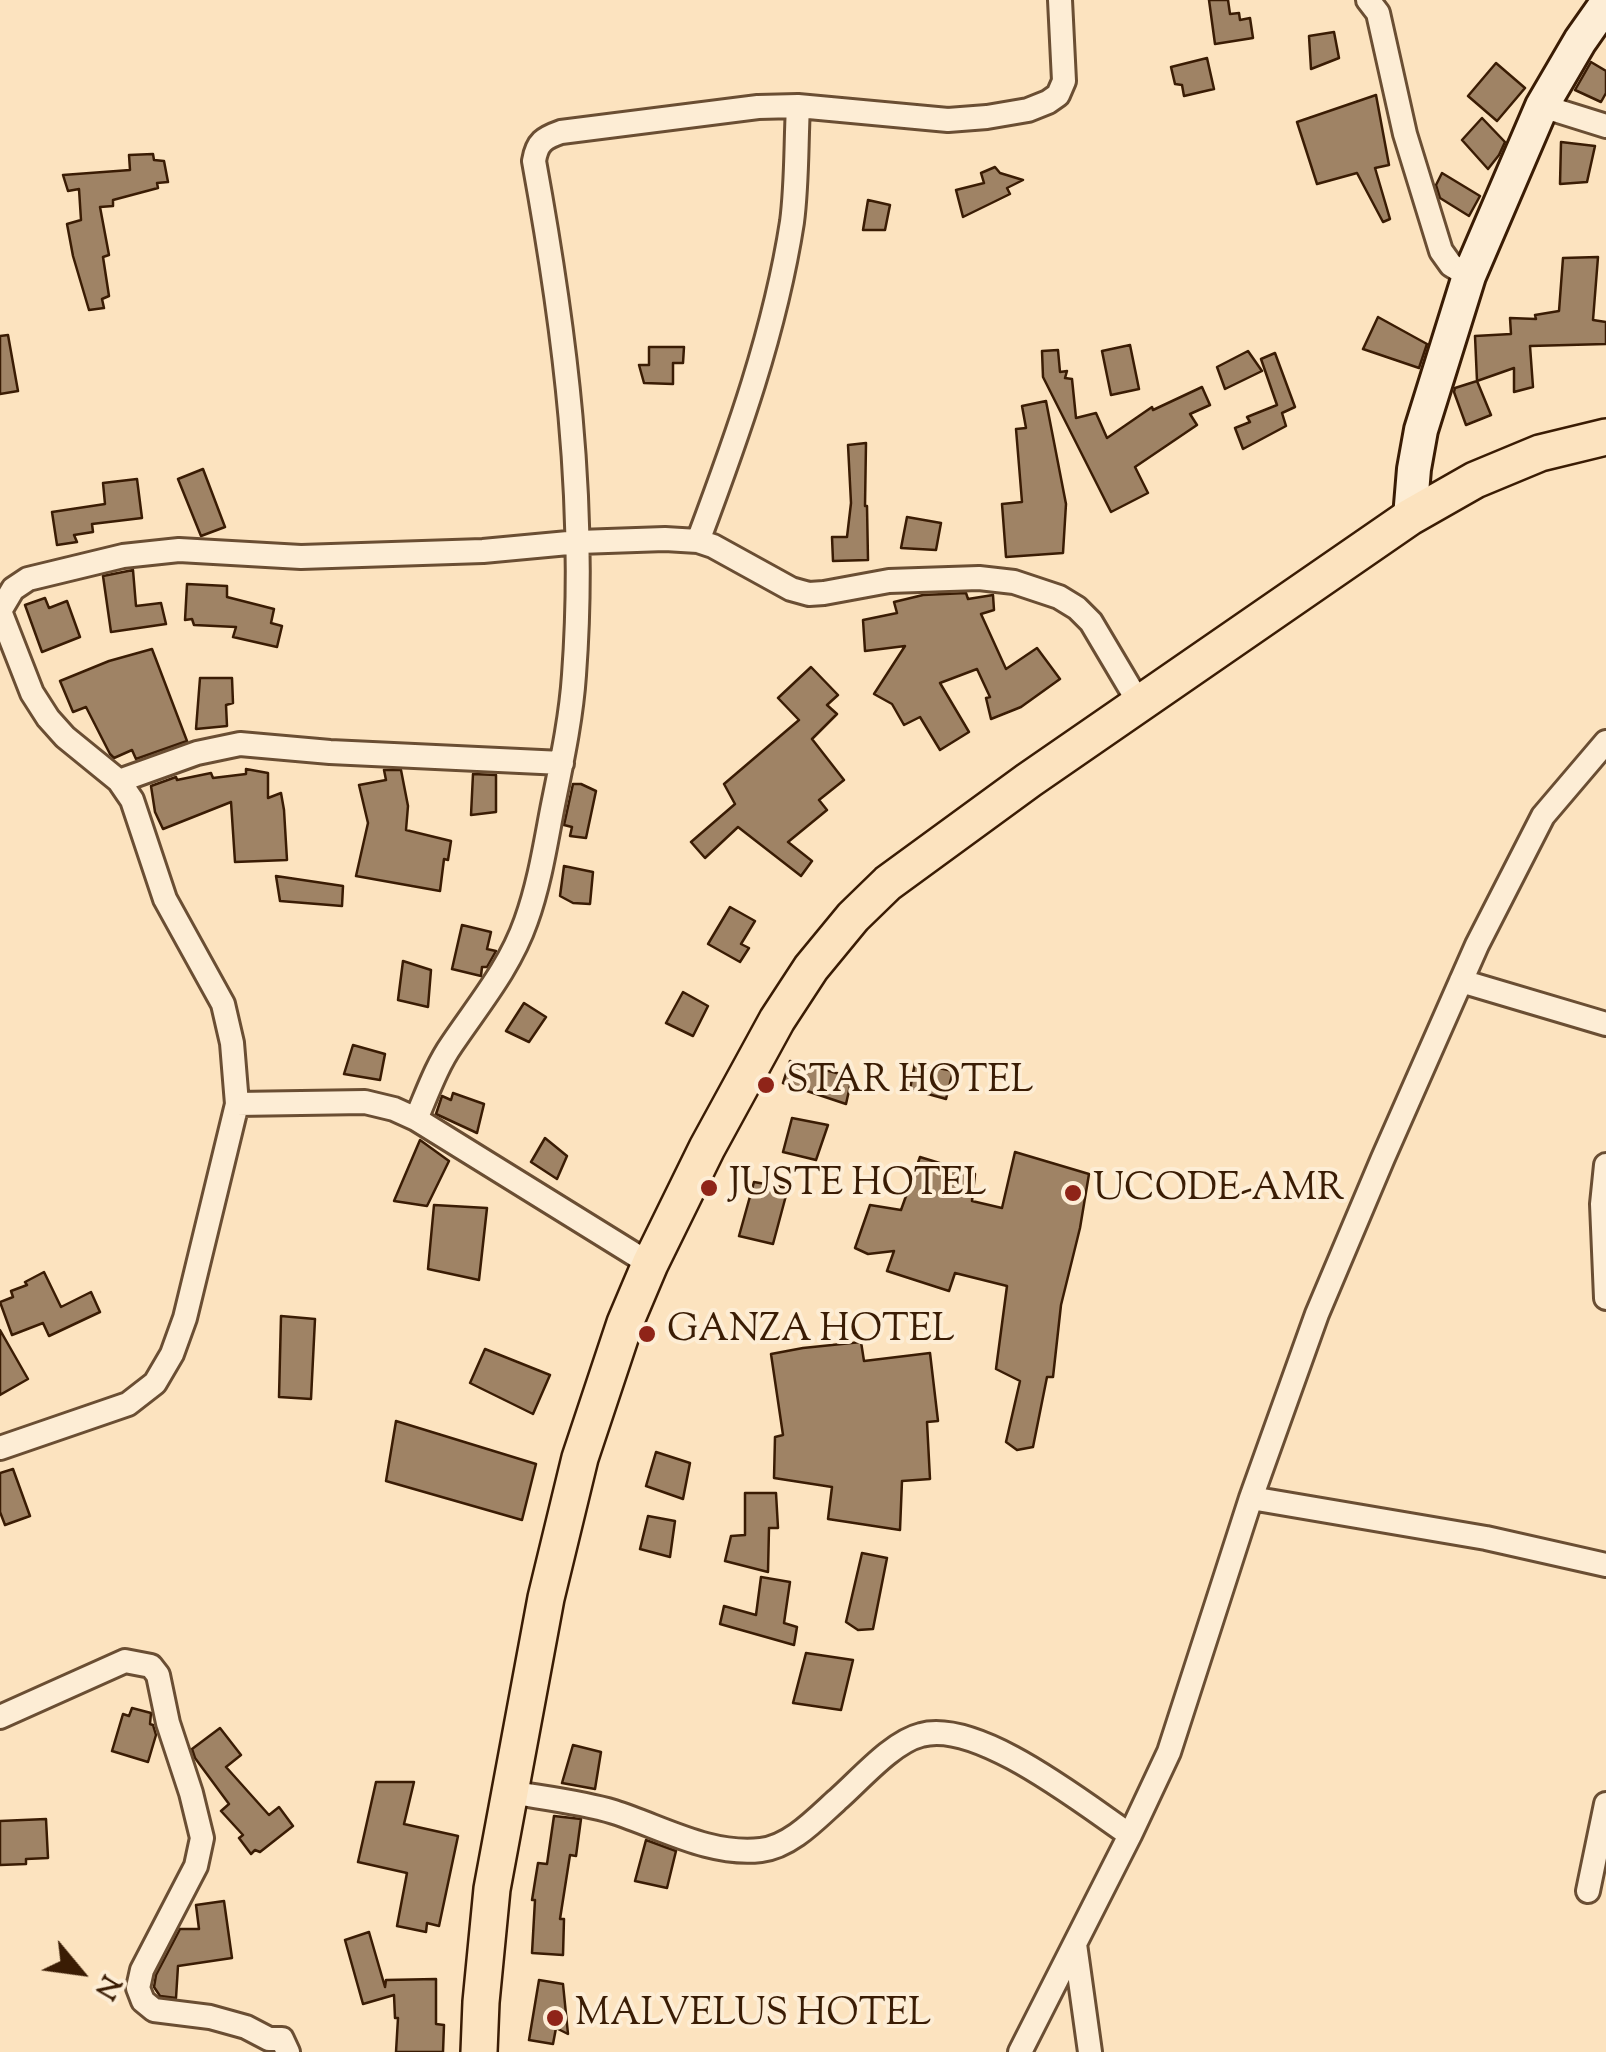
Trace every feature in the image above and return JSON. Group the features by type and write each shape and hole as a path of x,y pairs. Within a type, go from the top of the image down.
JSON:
{"main road":[{"path":"480,2052 492,1889 546,1598 580,1458 625,1323 650,1264 707,1148 777,1020 811,968 853,917 888,883 1028,780 1410,517 1475,480 1540,453 1606,437"}],"street":[{"path":"416,1119 438,1067 490,992 525,924 562,763 574,678 579,542 575,460 552,262 534,161 536,146 545,137 561,132 758,107 798,106 948,120 1028,110 1058,95 1064,81 1060,0"},
{"path":"1368,0 1378,13 1405,134 1441,251 1451,265 1470,276"},
{"path":"1410,517 1422,430 1470,276 1542,106 1606,4"},
{"path":"698,541 729,458 784,269 792,216 798,106"},
{"path":"1542,106 1606,126"},
{"path":"0,1448 128,1404 156,1384 185,1318 237,1104 232,1043 223,1004 165,899 132,800 119,781 65,737 32,693 0,612 12,589 28,578 123,556 179,550 301,557 483,552 579,542 698,541 808,594 890,581 979,578 1014,582 1059,597 1091,622 1139,703"},
{"path":"1020,2052 1169,1752 1251,1498 1318,1314 1477,945 1543,816 1606,742"},
{"path":"119,781 196,753 240,744 562,763"},
{"path":"1462,980 1606,1024"},
{"path":"237,1104 365,1102 394,1109 650,1264"},
{"path":"1606,1164 1602,1204 1606,1298"},
{"path":"1251,1498 1486,1538 1606,1565"},
{"path":"0,1717 124,1661 150,1666 158,1675 168,1724 202,1838 196,1866 142,1970 138,1988 143,2001 154,2010 210,2017 246,2027 269,2039 282,2039 288,2052"},
{"path":"509,1792 611,1811 692,1842 736,1850 764,1850 788,1840 817,1818 896,1748 922,1734 944,1734 973,1739 1012,1756 1130,1835"},
{"path":"1588,1891 1606,1804"},
{"path":"1074,1944 1090,2052"}],"building":[{"path":"1209,0 1228,0 1230,14 1239,13 1240,20 1250,18 1253,38 1215,44"},
{"path":"1334,32 1339,58 1311,69 1309,36"},
{"path":"1207,58 1214,89 1184,96 1182,85 1175,84 1171,67"},
{"path":"1591,62 1606,71 1606,93 1601,102 1575,90"},
{"path":"1496,63 1525,88 1497,121 1468,96"},
{"path":"1376,95 1389,165 1375,168 1390,219 1383,222 1357,173 1317,184 1297,122"},
{"path":"1482,118 1505,142 1488,169 1462,140"},
{"path":"1561,142 1595,146 1587,182 1560,184"},
{"path":"153,154 154,160 164,161 168,182 113,200 113,206 100,207 109,255 103,257 109,296 102,299 104,308 89,310 67,224 81,220 79,189 68,191 63,175 130,170 129,155"},
{"path":"995,167 1000,173 1023,180 1007,188 1010,194 963,217 956,190 984,183 981,173"},
{"path":"1442,173 1480,196 1469,216 1440,198 1436,185"},
{"path":"868,200 890,205 885,230 863,230"},
{"path":"1598,257 1593,320 1606,322 1606,344 1530,346 1533,387 1514,392 1514,368 1477,381 1475,336 1511,334 1510,318 1536,319 1535,315 1559,311 1563,258"},
{"path":"1378,317 1427,344 1419,368 1363,349"},
{"path":"8,335 18,391 0,394 0,336"},
{"path":"1130,345 1139,389 1111,395 1102,351"},
{"path":"649,347 684,347 683,363 673,363 673,384 644,383 639,365 649,365"},
{"path":"1058,350 1060,372 1067,371 1065,378 1072,379 1076,418 1096,413 1107,438 1152,407 1153,410 1202,387 1210,405 1190,414 1197,425 1135,467 1148,493 1111,512 1043,377 1042,351"},
{"path":"1248,351 1262,371 1225,389 1217,367"},
{"path":"1275,353 1295,407 1282,413 1286,426 1243,449 1235,428 1250,422 1247,417 1277,405 1261,359"},
{"path":"1477,381 1491,415 1466,425 1455,388"},
{"path":"1046,401 1066,504 1063,553 1006,557 1002,504 1022,502 1016,429 1026,428 1022,406"},
{"path":"866,443 868,560 833,561 832,537 847,537 851,503 848,445"},
{"path":"203,469 225,527 201,536 178,479"},
{"path":"137,479 142,518 92,524 93,532 74,535 77,542 57,545 52,512 105,504 103,483"},
{"path":"907,517 941,523 936,550 901,548"},
{"path":"133,570 136,606 161,603 166,624 111,632 103,576"},
{"path":"187,584 227,586 227,597 274,609 271,623 282,626 277,647 233,637 236,627 194,625 192,619 185,620"},
{"path":"966,593 968,599 993,595 994,610 981,614 1006,669 1037,648 1060,679 1021,707 991,719 986,698 990,697 977,669 940,683 969,732 940,750 920,717 904,725 892,704 874,694 905,646 865,651 863,620 897,613 894,602 923,595"},
{"path":"45,598 49,608 67,601 80,637 42,652 25,605"},
{"path":"152,649 187,741 136,759 132,750 114,758 86,707 73,712 60,681"},
{"path":"811,667 838,695 827,705 837,714 812,739 844,780 819,800 827,810 788,842 812,861 801,876 738,827 705,858 691,842 735,804 724,784 799,720 778,698"},
{"path":"200,678 232,678 233,703 226,705 227,726 196,729"},
{"path":"246,769 268,773 268,798 281,793 287,860 235,862 231,802 163,829 155,812 151,786 176,777 177,780 211,773 213,778 246,774"},
{"path":"384,770 401,770 408,806 406,830 451,841 440,891 356,876 368,823 359,785 386,780"},
{"path":"473,774 496,775 496,812 471,815"},
{"path":"573,784 596,791 586,838 570,836 572,827 564,825"},
{"path":"564,866 593,872 590,904 573,903 560,896"},
{"path":"276,876 343,886 342,906 280,901"},
{"path":"730,907 755,921 741,944 749,948 740,962 708,944"},
{"path":"462,925 491,932 487,949 496,951 487,967 482,967 481,976 452,969"},
{"path":"403,961 431,970 428,1007 398,1000"},
{"path":"683,992 708,1006 693,1036 666,1023"},
{"path":"524,1003 546,1017 529,1042 506,1031"},
{"path":"353,1045 385,1054 380,1080 344,1074"},
{"path":"790,1061 852,1077 846,1104 783,1083"},
{"path":"915,1063 953,1071 946,1099 910,1089"},
{"path":"453,1093 484,1104 477,1133 436,1114 442,1096 451,1100"},
{"path":"792,1118 828,1125 816,1160 783,1152"},
{"path":"545,1138 567,1156 557,1179 531,1162"},
{"path":"420,1140 449,1161 427,1206 394,1201"},
{"path":"1015,1152 1089,1174 1061,1305 1053,1377 1047,1377 1033,1447 1017,1450 1006,1442 1020,1381 996,1369 1007,1286 955,1273 949,1291 887,1271 894,1251 868,1254 855,1248 870,1205 901,1210 920,1157 975,1174 972,1201 1002,1208"},
{"path":"754,1182 788,1188 773,1244 739,1236"},
{"path":"434,1205 487,1208 479,1280 428,1269"},
{"path":"44,1272 61,1307 91,1292 100,1312 49,1336 43,1323 12,1335 0,1302 13,1297 11,1291"},
{"path":"281,1316 315,1319 311,1399 279,1397"},
{"path":"0,1330 28,1379 0,1395"},
{"path":"861,1342 864,1361 930,1353 938,1421 927,1422 930,1479 902,1481 900,1530 828,1519 832,1487 774,1478 775,1437 783,1435 771,1354"},
{"path":"485,1349 550,1375 533,1414 470,1383"},
{"path":"396,1421 536,1464 522,1520 386,1481"},
{"path":"656,1452 690,1463 683,1499 646,1486"},
{"path":"13,1469 30,1516 5,1525 0,1512 0,1473"},
{"path":"745,1493 776,1493 778,1528 769,1528 768,1572 725,1561 731,1536 745,1535"},
{"path":"648,1516 675,1521 670,1557 640,1549"},
{"path":"862,1553 887,1558 873,1629 858,1630 846,1622"},
{"path":"761,1577 790,1582 784,1623 797,1627 794,1645 720,1624 724,1606 756,1615"},
{"path":"806,1653 853,1660 841,1710 793,1703"},
{"path":"132,1708 151,1713 150,1724 156,1735 148,1762 112,1751 123,1714 129,1716"},
{"path":"220,1728 241,1755 226,1767 269,1815 279,1807 293,1826 260,1852 255,1850 251,1854 239,1838 243,1835 221,1811 229,1804 192,1749"},
{"path":"573,1745 601,1752 595,1789 562,1783"},
{"path":"376,1782 414,1782 404,1824 458,1836 439,1926 427,1923 426,1932 397,1926 407,1873 358,1862"},
{"path":"554,1816 581,1819 576,1856 570,1855 560,1919 564,1919 563,1955 532,1953 532,1900 538,1863 547,1864"},
{"path":"46,1819 48,1858 0,1865 0,1821"},
{"path":"646,1840 676,1851 667,1888 635,1881"},
{"path":"224,1901 232,1958 178,1966 176,1998 160,1996 154,1987 156,1975 180,1929 199,1929 196,1905"},
{"path":"369,1932 385,1987 386,1980 436,1979 436,2024 444,2025 443,2052 396,2052 398,2018 394,1995 363,2004 345,1940"},
{"path":"539,1980 563,1984 568,2034 556,2028 553,2044 529,2040"}],"place":[{"name":"STAR HOTEL","path":"766,1085"},
{"name":"JUSTE HOTEL","path":"709,1188"},
{"name":"UCODE-AMR","path":"1073,1193"},
{"name":"GANZA HOTEL","path":"647,1334"},
{"name":"MALVELUS HOTEL","path":"555,2018"}]}
